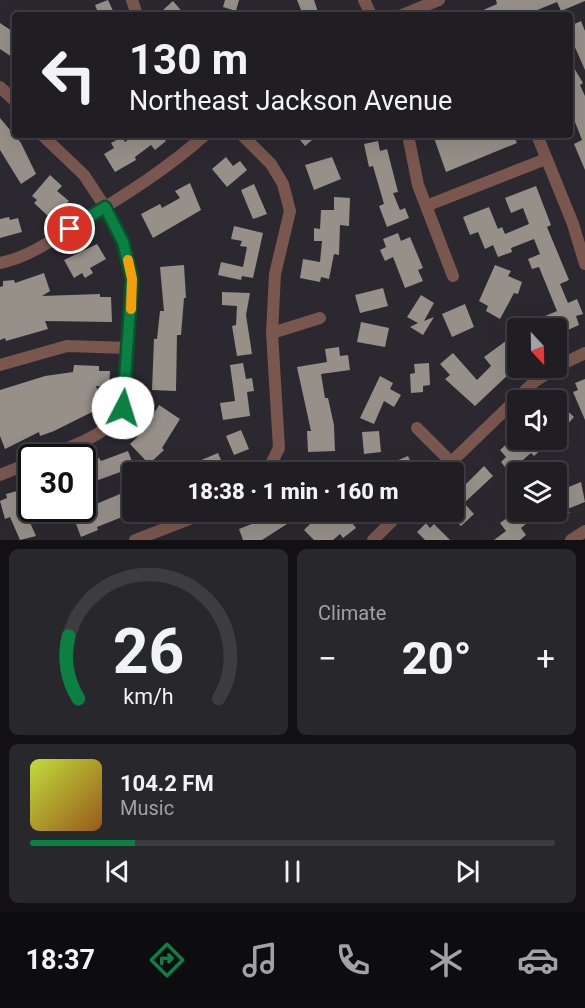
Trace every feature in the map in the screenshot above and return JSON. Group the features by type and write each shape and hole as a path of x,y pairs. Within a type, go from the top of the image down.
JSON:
{"street":[{"path":"409,12 439,0"},
{"path":"0,87 12,98"},
{"path":"45,138 84,176 105,207 123,242 132,279 123,408 115,422 94,436 75,444"},
{"path":"0,263 36,251 175,163 202,138"},
{"path":"245,138 271,164 283,184 290,211 275,274 272,333 279,448 272,462"},
{"path":"409,138 418,184 453,276"},
{"path":"538,138 573,224 585,264"},
{"path":"426,206 546,159"},
{"path":"272,333 320,318"},
{"path":"0,365 67,346 128,348"},
{"path":"567,362 585,353"},
{"path":"417,428 451,462 540,378"},
{"path":"0,475 18,468"},
{"path":"135,540 182,522"},
{"path":"373,540 392,522"},
{"path":"570,540 585,531"}],"building":[{"path":"108,0 114,12 98,12 95,5"},
{"path":"225,0 239,0 236,11 223,7"},
{"path":"297,0 314,0 318,12 302,12"},
{"path":"496,0 585,0 561,11 557,2 532,12 479,12 497,4"},
{"path":"173,1 182,12 165,12 163,10"},
{"path":"581,21 585,31 585,70 573,43 573,25"},
{"path":"0,23 12,31 12,57 0,49"},
{"path":"573,66 583,83 580,85 585,96 585,170 574,144 582,140 575,122 573,123"},
{"path":"0,118 12,132 12,138 17,138 21,143 36,174 21,184 0,150"},
{"path":"120,138 125,142 130,138 164,138 166,141 155,150 151,145 135,157 136,160 115,172 104,154 114,148 111,143"},
{"path":"298,138 314,138 305,146"},
{"path":"434,138 514,138 517,143 446,172"},
{"path":"378,141 380,151 387,149 398,192 393,193 400,210 405,208 409,218 387,227 379,206 384,204 373,166 369,167 364,144"},
{"path":"226,157 233,166 240,161 247,170 227,187 212,169"},
{"path":"332,157 341,179 314,190 305,165"},
{"path":"50,175 62,186 57,191 69,201 55,216 51,212 48,216 34,203 37,200 32,196"},
{"path":"190,183 201,210 153,238 141,214 160,204 162,208 180,198 175,191"},
{"path":"254,184 267,214 253,219 241,190"},
{"path":"536,186 551,225 547,227 569,280 560,284 568,303 577,299 583,314 576,316 579,325 568,330 567,318 541,318 557,311 539,267 532,269 528,259 540,254 534,239 511,248 512,252 498,257 493,245 485,249 478,232 470,235 463,217 489,207 498,229 502,227 505,234 529,224 523,208 511,213 505,198"},
{"path":"334,197 350,198 349,226 340,225 339,255 334,254 329,279 321,277 320,282 300,278 303,259 320,262 322,241 314,241 314,228 320,229 321,210 334,210"},
{"path":"9,217 10,220 18,218 22,232 0,238 0,219"},
{"path":"234,226 263,233 253,278 242,276 241,280 218,275 221,262 243,267 247,247 240,246 242,241 231,239"},
{"path":"398,233 401,241 410,237 423,268 418,270 423,281 405,288 393,257 385,261 380,250 386,247 383,239"},
{"path":"97,244 106,259 90,268 93,273 85,278 82,273 74,278 64,260"},
{"path":"184,265 186,298 184,298 181,335 177,335 176,391 152,390 154,339 157,339 160,311 164,311 160,267"},
{"path":"495,265 511,271 508,276 522,282 518,294 514,293 500,319 486,311 488,306 479,301"},
{"path":"44,273 50,291 42,296 100,294 100,297 111,297 112,322 45,321 48,329 6,341 5,338 0,340 0,287 3,286 3,281 14,280 15,283"},
{"path":"383,288 388,306 360,313 355,295"},
{"path":"222,292 250,293 246,315 252,354 237,356 232,326 236,325 237,306 222,305"},
{"path":"421,295 434,303 424,321 434,317 423,335 410,327 418,323 407,317"},
{"path":"465,304 474,327 452,337 442,314"},
{"path":"361,322 389,328 385,347 357,342"},
{"path":"507,340 507,376 475,406 445,379 450,375 440,364 453,353 477,380 491,366 484,357"},
{"path":"339,347 340,356 348,355 350,370 321,374 325,398 328,398 334,425 335,451 308,452 307,431 311,431 297,367 327,362 325,349"},
{"path":"243,363 246,379 252,378 254,391 247,392 250,416 223,420 220,403 235,401 230,365"},
{"path":"429,363 430,385 423,386 423,392 411,393 410,374 415,373 414,364"},
{"path":"74,365 99,366 99,371 110,371 109,387 96,386 104,406 54,431 40,436 39,432 5,449 0,436 0,390 45,376 73,372"},
{"path":"380,376 393,383 390,389 401,395 394,407 384,401 374,424 360,418"},
{"path":"585,379 585,420 573,392 578,390 575,383"},
{"path":"159,405 180,419 162,448 164,450 151,462 147,462 130,444 149,426 147,425"},
{"path":"567,410 574,417 567,425"},
{"path":"241,430 249,449 234,455 226,436"},
{"path":"379,431 381,452 364,454 362,432"},
{"path":"507,444 507,450 540,450 534,456 531,453 521,462 507,462 507,470 501,462 506,457 500,450"},
{"path":"128,451 132,462 122,462 122,471 96,481 96,459 99,458 101,461"},
{"path":"218,453 222,462 197,462"},
{"path":"408,456 411,462 394,462"},
{"path":"484,466 493,476 464,503 464,486"},
{"path":"581,482 585,502 567,509 567,488"},
{"path":"18,491 18,522 30,522 36,536 20,540 10,517 5,519 0,501 7,498 6,494"},
{"path":"122,493 122,517 97,527 98,530 81,537 76,524 96,522 96,504"},
{"path":"464,503 474,514 461,526 457,522 464,522"},
{"path":"507,518 507,522 525,522 526,524 521,528 526,535 520,540 494,540 506,531 500,523"},
{"path":"256,522 286,522 287,524 262,540 243,540 239,529"},
{"path":"312,522 352,522 356,528 343,538 340,534 333,540 314,540 304,530"},
{"path":"426,523 430,528 434,524 450,540 425,540 417,532"}],"slow traffic":[{"path":"128,260 132,279 131,309"}],"route":[{"path":"70,229 105,207 123,242 132,279 123,408"}]}
